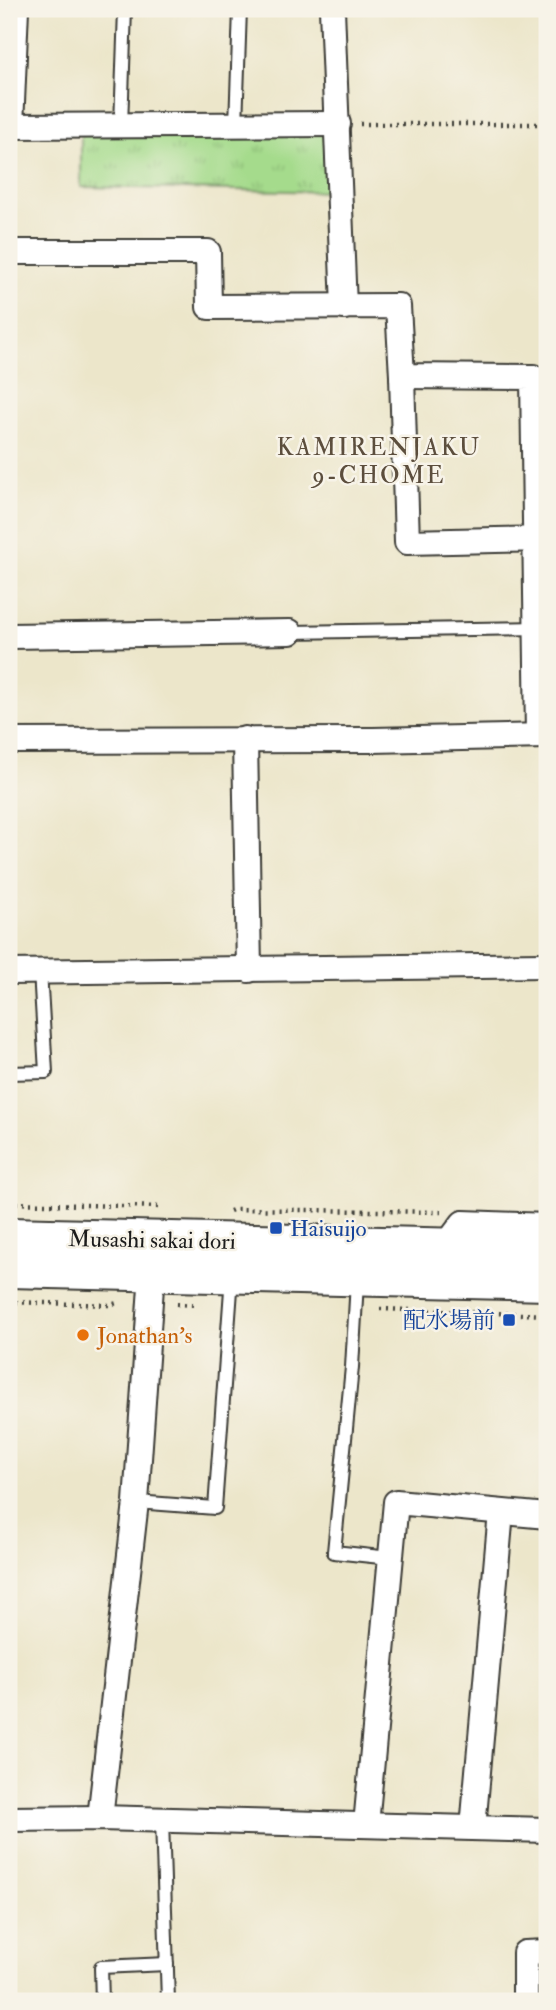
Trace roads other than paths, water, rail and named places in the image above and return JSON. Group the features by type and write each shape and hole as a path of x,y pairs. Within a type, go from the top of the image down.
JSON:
{"main road":[{"name":"Musashi sakai dori","path":"11,1263 156,1240 242,1258 447,1230 547,1250"},
{"path":"242,1258 244,1248 242,1253 245,1258 286,1260 351,1287 547,1281"}],"street":[{"path":"332,9 344,307"},
{"path":"13,126 338,124"},
{"path":"9,251 208,252 209,307 398,306 407,542 541,540"},
{"path":"9,741 543,736 541,436 533,377 401,376"},
{"path":"9,636 290,632"},
{"path":"245,739 249,970"},
{"path":"9,972 547,965"},
{"path":"447,1230 463,1223 547,1226"},
{"path":"100,1818 136,1502 156,1240"},
{"path":"366,1825 396,1502 547,1516"},
{"path":"472,1828 501,1512"},
{"path":"9,1819 100,1818 547,1830"},
{"path":"525,2001 525,1953 547,1952"}],"lane":[{"path":"13,126 22,9"},
{"path":"121,126 125,9"},
{"path":"236,125 240,9"},
{"path":"290,632 542,628"},
{"path":"9,1073 46,1072 40,971"},
{"path":"136,1502 215,1508 230,1323 242,1258"},
{"path":"351,1287 352,1367 334,1552 390,1558"},
{"path":"162,1820 168,2001"},
{"path":"102,2001 101,1968 167,1964"}],"place":[{"name":"Haisuijo","path":"276,1228"},
{"name":"配水場前","path":"509,1320"},
{"name":"Jonathan's","path":"83,1335"}],"district":[{"name":"KAMIRENJAKU 9-CHOME","path":"379,461"}]}
